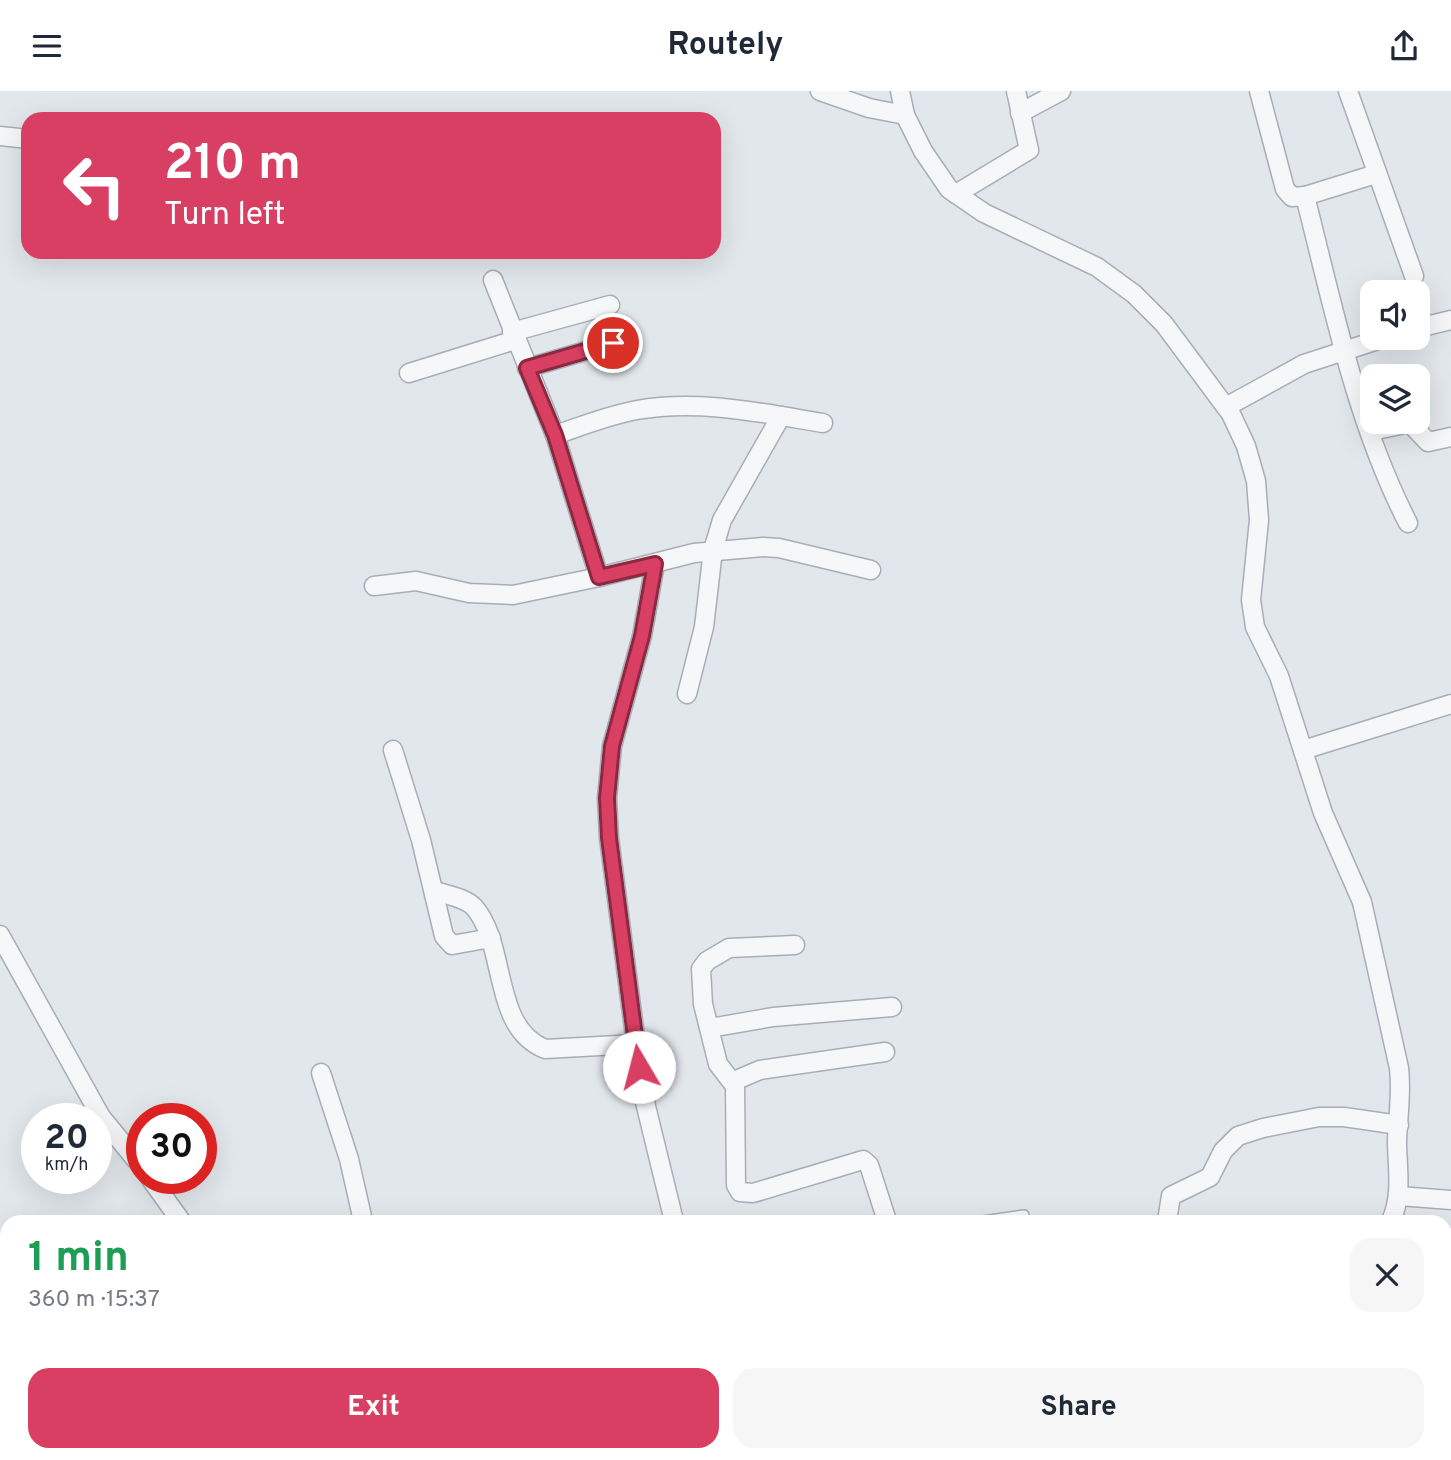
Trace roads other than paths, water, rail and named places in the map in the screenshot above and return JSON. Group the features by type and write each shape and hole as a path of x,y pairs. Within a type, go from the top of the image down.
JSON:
{"street":[{"path":"900,91 905,115 923,151 956,194 984,213 1097,267 1133,294 1164,324 1226,407 1246,446 1256,481 1259,520 1251,600 1255,627 1279,676 1322,813 1362,902 1401,1081 1399,1196 1393,1215"},
{"path":"956,194 1029,150 1016,91"},
{"path":"1020,113 1061,91"},
{"path":"1259,91 1285,189 1292,197 1305,197 1376,174"},
{"path":"1348,91 1414,276"},
{"path":"832,95 905,115"},
{"path":"0,136 21,138"},
{"path":"1305,197 1360,397"},
{"path":"494,280 555,435 599,577"},
{"path":"409,373 610,305"},
{"path":"1430,325 1451,320"},
{"path":"527,368 613,343"},
{"path":"1226,407 1304,364 1360,345"},
{"path":"555,435 638,410 677,406 729,408 823,423"},
{"path":"687,694 704,627 713,550 722,520 781,416"},
{"path":"1372,434 1391,490 1408,523"},
{"path":"1421,434 1429,442 1451,437"},
{"path":"374,586 416,581 469,593 513,595 713,550 771,548 871,570"},
{"path":"655,564 642,636 608,769 609,838 642,1090 673,1215"},
{"path":"1303,750 1451,703"},
{"path":"393,750 447,941 452,945 491,938"},
{"path":"435,891 473,905 491,938 503,993 519,1026 532,1044 544,1049 636,1044"},
{"path":"0,935 101,1117 126,1147"},
{"path":"795,945 729,948 707,961 701,969 700,981 718,1064 723,1073 733,1081 736,1185 740,1192 753,1193 863,1160 869,1165 885,1215"},
{"path":"710,1028 773,1017 892,1007"},
{"path":"733,1081 760,1070 885,1052"},
{"path":"321,1073 349,1159 362,1215"},
{"path":"1168,1215 1171,1196 1210,1177 1223,1151 1238,1136 1319,1117 1344,1117 1399,1125"},
{"path":"162,1194 177,1215"},
{"path":"1399,1196 1451,1200"}]}
